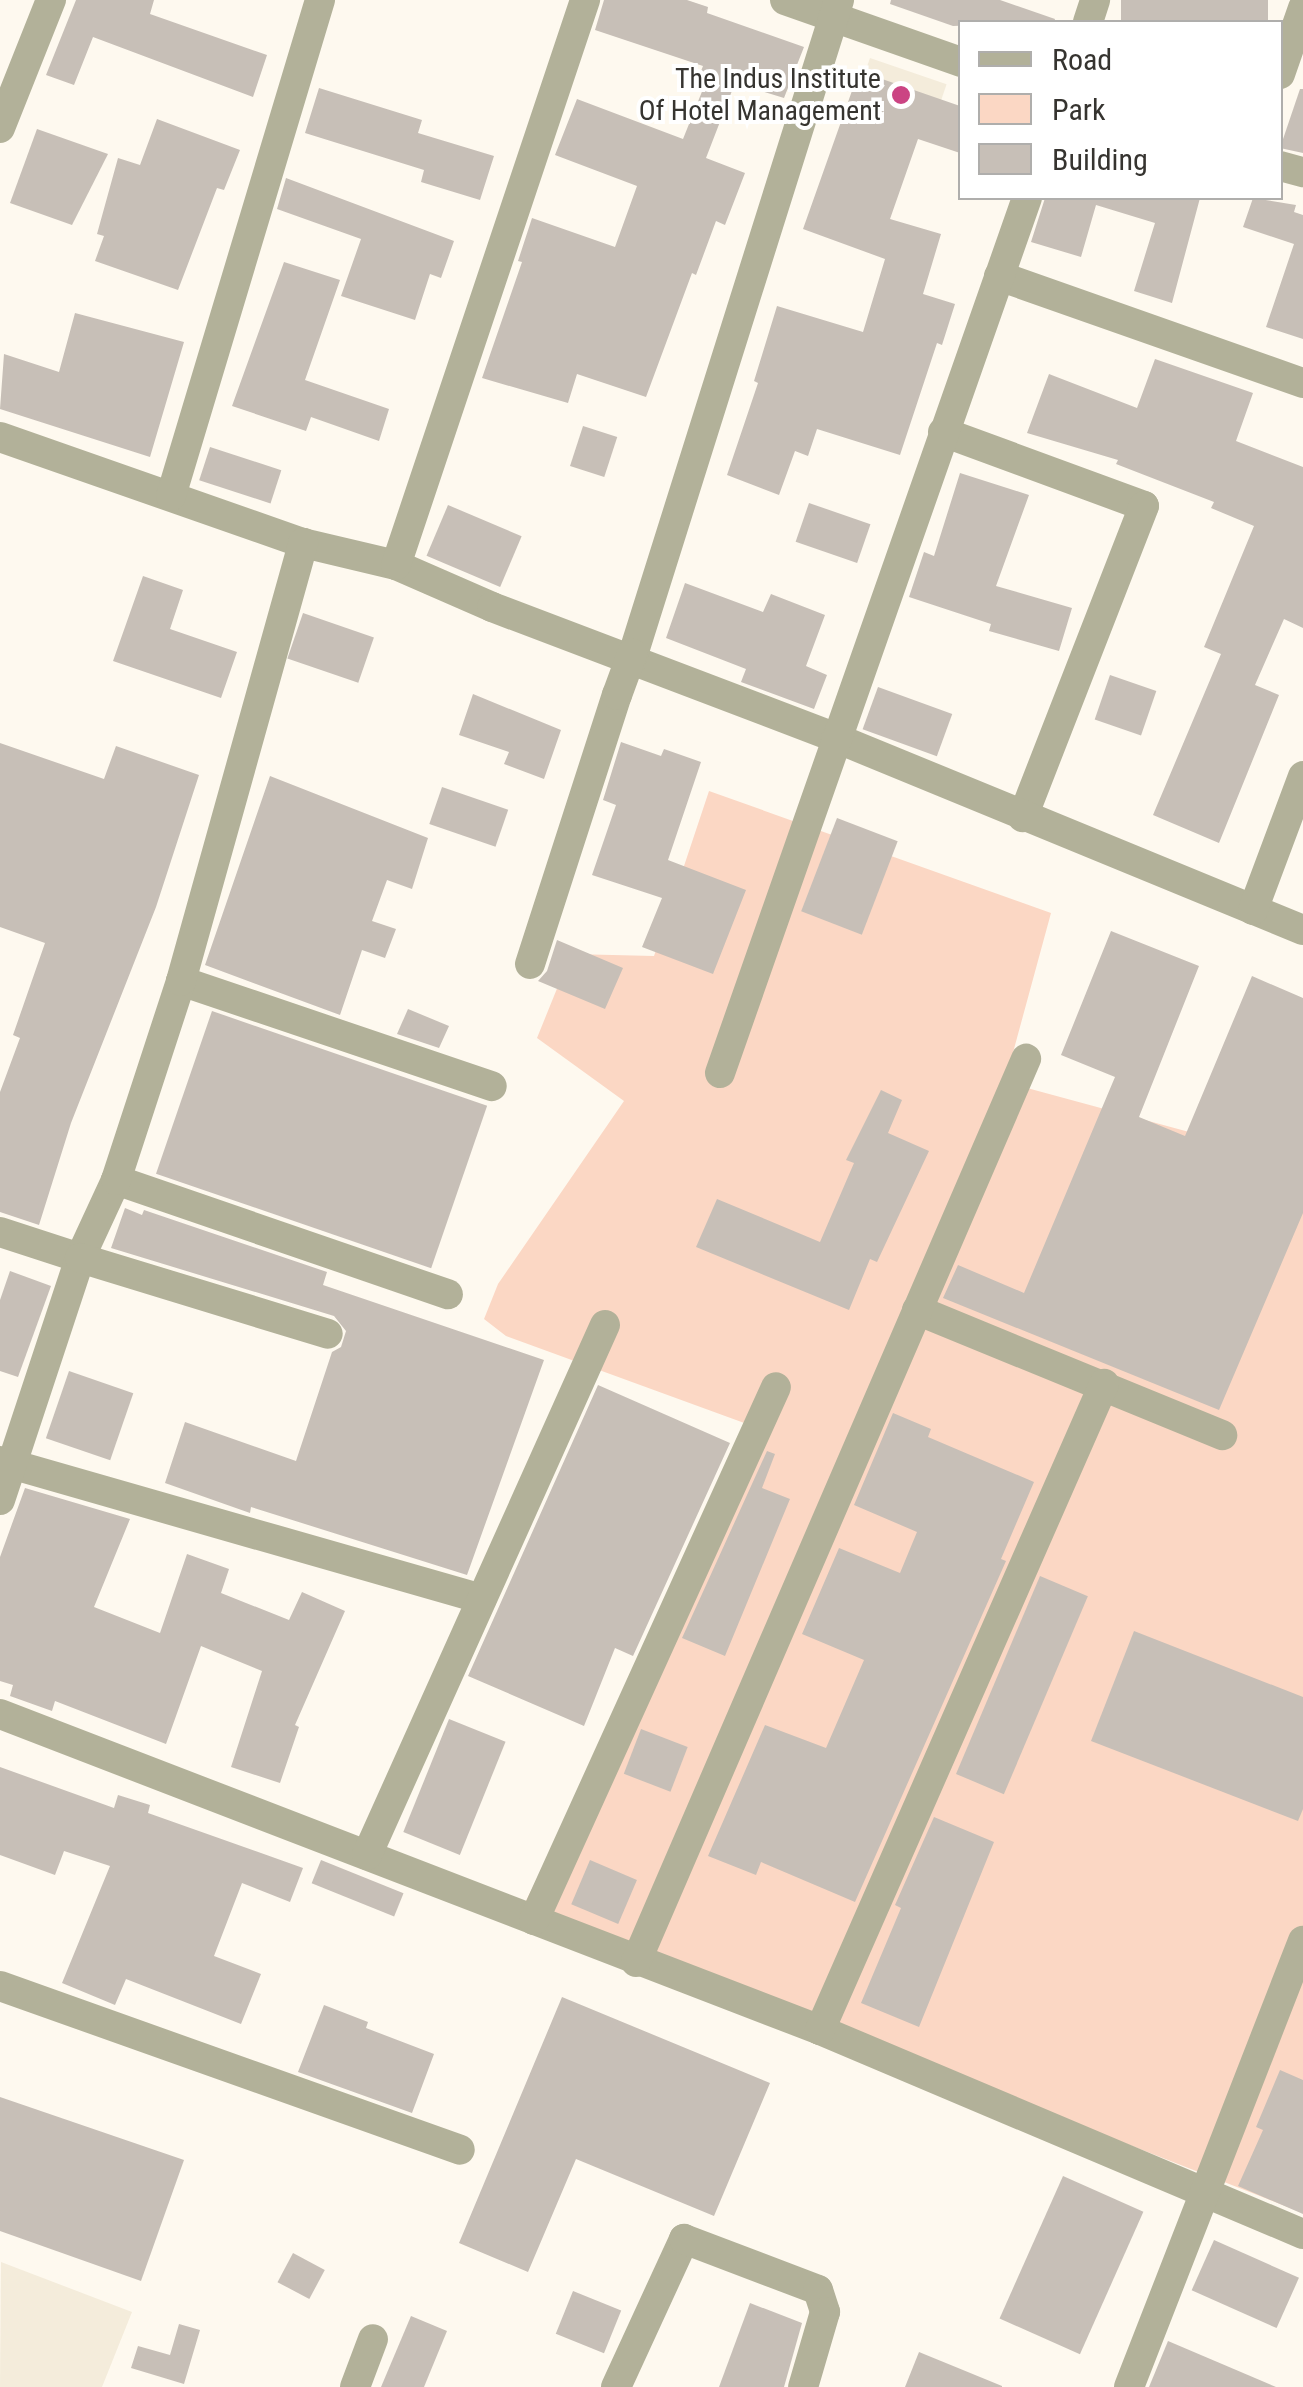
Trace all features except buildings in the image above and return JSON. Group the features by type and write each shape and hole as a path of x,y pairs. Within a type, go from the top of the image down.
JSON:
{"street":[{"path":"0,128 51,0"},
{"path":"171,496 320,0"},
{"path":"396,565 585,0"},
{"path":"784,0 836,10 958,61"},
{"path":"1283,65 1303,8"},
{"path":"530,964 836,10"},
{"path":"720,1073 1026,200"},
{"path":"999,276 1303,384"},
{"path":"943,432 1144,506 1024,817"},
{"path":"0,437 171,496 301,552 396,565 1303,930"},
{"path":"0,1500 6,1463 80,1258 116,1180 181,981 292,596 301,552"},
{"path":"1254,910 1303,776"},
{"path":"181,981 492,1086"},
{"path":"636,1962 1026,1059"},
{"path":"116,1180 448,1294"},
{"path":"0,1232 328,1334"},
{"path":"916,1310 1222,1435"},
{"path":"367,1854 605,1325"},
{"path":"820,2030 1104,1384"},
{"path":"534,1920 776,1387"},
{"path":"6,1463 482,1599"},
{"path":"0,1714 820,2030 1202,2195 1303,2234"},
{"path":"1129,2387 1303,1941"},
{"path":"0,1986 460,2150"},
{"path":"616,2387 684,2238 818,2290 826,2312 803,2387"},
{"path":"355,2387 372,2339"}],"shaded area":[{"name":"The Indus Institute Of Hotel Management","path":"870,58 947,84 930,132 854,105"},
{"path":"1,2262 132,2312 102,2387 0,2387"}],"green space":[{"path":"709,791 1051,913 1005,1082 1303,1163 1303,2213 523,1907 715,1518 747,1424 506,1336 484,1319 498,1284 624,1101 537,1038 571,954 654,956"}],"place":[{"name":"The Indus Institute Of Hotel Management","path":"901,95"}]}
